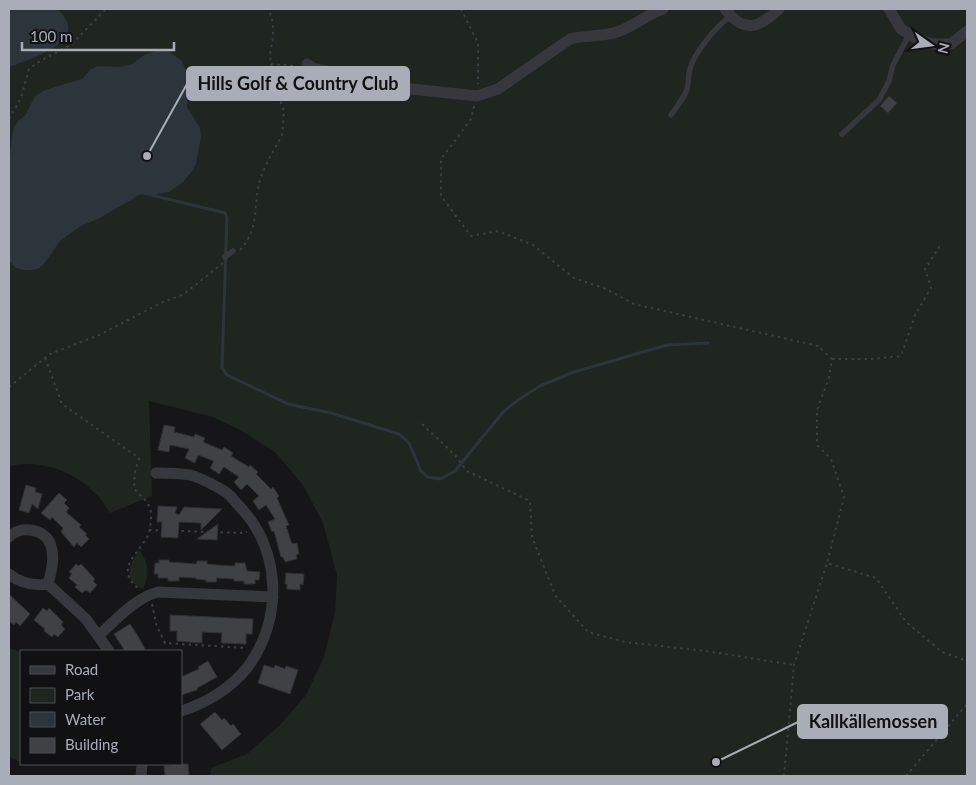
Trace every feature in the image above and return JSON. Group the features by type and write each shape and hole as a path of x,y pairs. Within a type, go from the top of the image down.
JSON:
{"street":[{"path":"307,64 313,68 402,88 477,96 498,89 570,39 619,32 642,18 663,9"},
{"path":"728,13 741,23 757,25 765,22 779,9"},
{"path":"889,9 897,25 909,35 933,44 951,44 967,31"},
{"path":"156,473 192,475 227,493 256,526 265,543 272,570 273,597 270,620 258,649 246,668 227,687 205,702 182,711"},
{"path":"9,537 20,530 29,529 46,538 50,544 53,557 48,584"},
{"path":"9,574 25,583 37,586 48,584"},
{"path":"48,584 86,619 107,650"},
{"path":"98,636 150,594 158,592 273,597"}],"lane":[{"path":"670,115 686,92 689,84 689,70 693,61 728,13"},
{"path":"842,134 879,100 889,82 893,66 909,35"},
{"path":"225,259 234,253"}],"path":[{"path":"9,119 21,98 29,70 40,61 72,44 106,9"},
{"path":"234,253 250,238 261,177 282,135 284,111 275,89 271,64 273,29 269,9"},
{"path":"461,9 478,43 477,96 471,119 441,159 441,196 471,236 498,231 533,245 574,278 606,289 634,304 818,346 832,359 873,359 901,356 915,314 931,288 925,269 941,244"},
{"path":"271,64 295,67 307,64"},
{"path":"9,387 45,358 61,349 99,335 161,302 184,294 225,259"},
{"path":"45,358 62,404 138,456 140,461 135,472 134,488 149,506 151,513 148,534 131,558 128,573 131,582 150,594 156,624 165,643 258,649"},
{"path":"784,776 794,665 827,563 844,497 831,459 817,445 816,410 829,378 832,359"},
{"path":"422,424 457,458 467,472 530,501 532,537 555,595 588,632 625,642 706,651 794,665"},
{"path":"149,530 244,533 256,526"},
{"path":"827,563 876,578 906,622 942,652 967,661"},
{"path":"906,776 967,704"}],"green space":[{"path":"9,9 967,9 967,776 210,776 211,768 247,754 280,725 306,695 324,657 335,613 337,575 323,523 303,485 275,452 240,430 213,417 149,401 152,496 110,513 93,491 65,472 43,465 20,464 9,466"},
{"path":"139,550 147,565 143,589 132,581 129,571"},
{"path":"9,648 20,652 20,762 9,757"}],"water":[{"path":"9,9 57,9 66,20 68,30 64,39 55,47 9,67"},
{"path":"156,51 168,51 182,61 189,78 187,107 200,128 201,137 196,164 192,171 183,182 169,192 141,194 98,219 83,225 60,241 39,268 23,270 15,267 9,261 9,165 14,127 25,116 35,96 45,90 82,79 90,70 97,66 120,67 132,64 146,54"}],"building":[{"path":"889,96 897,103 888,113 880,106"},
{"path":"164,425 175,427 174,432 194,437 195,434 205,438 203,442 222,450 224,447 233,453 231,456 249,467 250,465 258,472 256,474 271,489 273,487 279,496 277,498 289,525 286,526 292,544 297,543 299,554 296,555 297,559 285,562 283,557 281,557 274,531 272,532 268,522 275,519 266,505 259,510 253,501 259,496 247,484 241,490 234,482 239,477 224,467 219,474 210,468 214,461 198,455 195,463 185,458 189,449 170,445 169,452 158,450"},
{"path":"26,485 36,488 35,492 42,494 38,509 32,504 29,513 19,510"},
{"path":"59,493 67,500 64,503 69,508 66,512 81,525 79,527 87,534 85,535 89,539 81,547 77,543 74,547 61,532 63,528 52,517 50,520 41,513"},
{"path":"158,506 177,507 175,513 179,515 184,507 222,509 201,530 201,523 179,522 178,538 161,537 162,522 157,522"},
{"path":"218,524 217,540 197,539"},
{"path":"159,560 196,564 197,561 207,561 207,564 235,566 235,563 245,563 247,571 260,572 259,580 255,580 255,584 244,584 244,581 217,578 216,582 179,577 179,581 168,581 168,578 158,578 158,574 154,574 155,563 159,563"},
{"path":"76,564 79,566 81,564 95,579 93,581 97,585 90,593 86,590 82,593 69,578 72,574 69,572"},
{"path":"286,573 304,574 303,585 300,584 300,590 287,589 287,584 285,584"},
{"path":"9,594 30,614 20,626 16,622 14,625 9,621"},
{"path":"43,608 47,611 49,608 63,622 61,625 65,629 58,637 54,634 52,637 34,620"},
{"path":"170,615 253,619 252,634 246,634 246,644 221,643 222,633 202,632 202,643 177,641 177,631 170,631"},
{"path":"130,624 145,650 124,650 114,634"},
{"path":"208,661 217,677 197,688 197,690 182,695 182,677 199,669 198,667"},
{"path":"264,665 274,668 275,665 285,669 286,666 298,670 290,694 258,683"},
{"path":"215,712 231,726 233,724 241,734 222,750 200,724"},
{"path":"188,764 189,776 165,776 164,766"}],"waterway":[{"path":"143,193 225,213 227,218 222,368 227,375 288,404 331,413 399,434 409,443 421,471 428,477 440,479 455,471 504,411 540,386 574,372 667,345 708,343"}],"place":[{"name":"Hills Golf & Country Club","path":"147,156"},
{"name":"Kallkällemossen","path":"716,762"}]}
